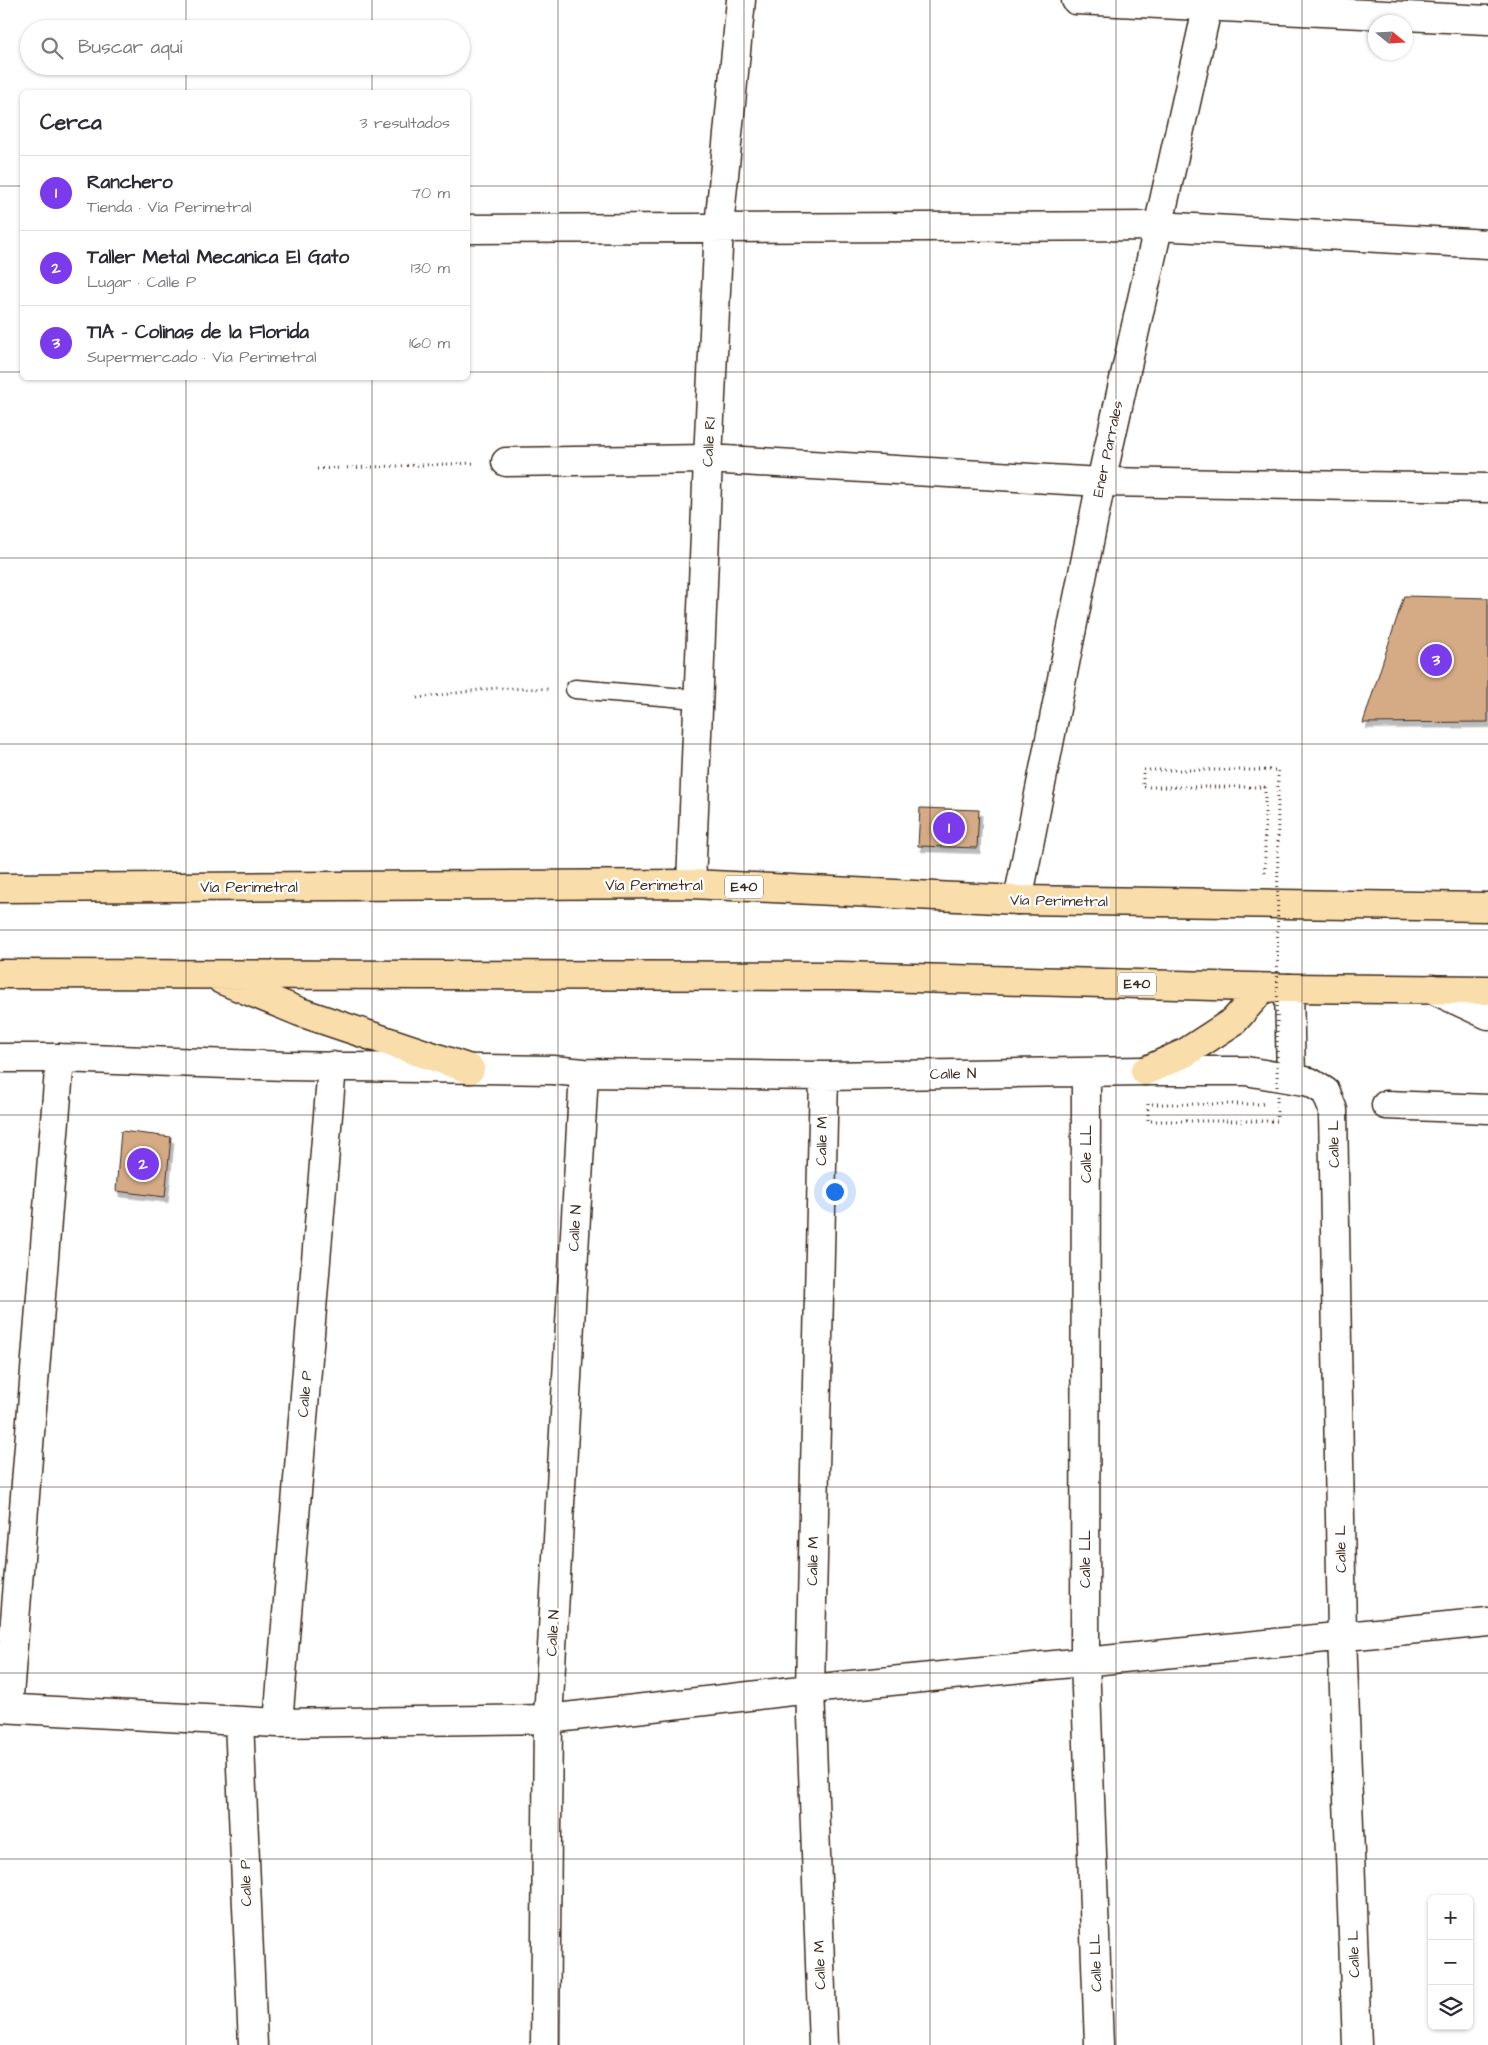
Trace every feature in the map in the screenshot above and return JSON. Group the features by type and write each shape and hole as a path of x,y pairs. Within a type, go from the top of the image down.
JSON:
{"highway":[{"name":"Vía Perimetral","path":"7,886 691,884 1018,900 1488,907"},
{"name":"E40","path":"0,974 832,976 1276,988 1488,990"},
{"path":"209,975 300,1012 470,1069"},
{"path":"1146,1071 1185,1053 1234,1021 1276,988"}],"street":[{"name":"Calle R1","path":"691,884 697,700 720,227 741,0"},
{"path":"1076,0 1208,4 1488,20"},
{"name":"Ener Parrales","path":"1018,900 1101,482 1208,4"},
{"path":"470,229 1157,226 1488,244"},
{"path":"506,462 708,459 1101,482 1488,488"},
{"path":"1276,988 1292,1078"},
{"path":"1432,990 1488,1015"},
{"path":"0,1058 60,1058 287,1066 553,1070 584,1073"},
{"path":"60,1058 4,1708 278,1722 548,1720 810,1689 1488,1622"},
{"name":"Calle P","path":"278,1722 332,1066"},
{"name":"Calle N","path":"545,2045 548,1720 584,1073 824,1076 1246,1071"},
{"name":"Calle L","path":"1246,1071 1310,1082 1326,1092 1333,1110 1342,1635 1357,2045"},
{"name":"Calle LL","path":"1086,1072 1085,1661 1099,2045"},
{"name":"Calle M","path":"823,2045 810,1689 824,1076"},
{"path":"1386,1105 1488,1109"},
{"name":"Calle P","path":"240,1721 253,2045"}],"lane":[{"path":"575,689 697,700"}],"path":[{"path":"317,469 506,462"},
{"path":"417,698 495,688 575,689"},
{"path":"1263,1104 1148,1104 1148,1121 1277,1121 1278,770 1143,770 1143,787 1265,787 1265,904"}],"building":[{"path":"1404,596 1488,598 1488,722 1363,723"},
{"path":"920,808 979,810 977,848 918,846"},
{"path":"121,1131 171,1137 165,1197 116,1191"}],"place":[{"name":"TIA - Colinas de la Florida","path":"1436,660"},
{"name":"Ranchero","path":"949,828"},
{"name":"Taller Metal Mecanica El Gato","path":"143,1164"}]}
